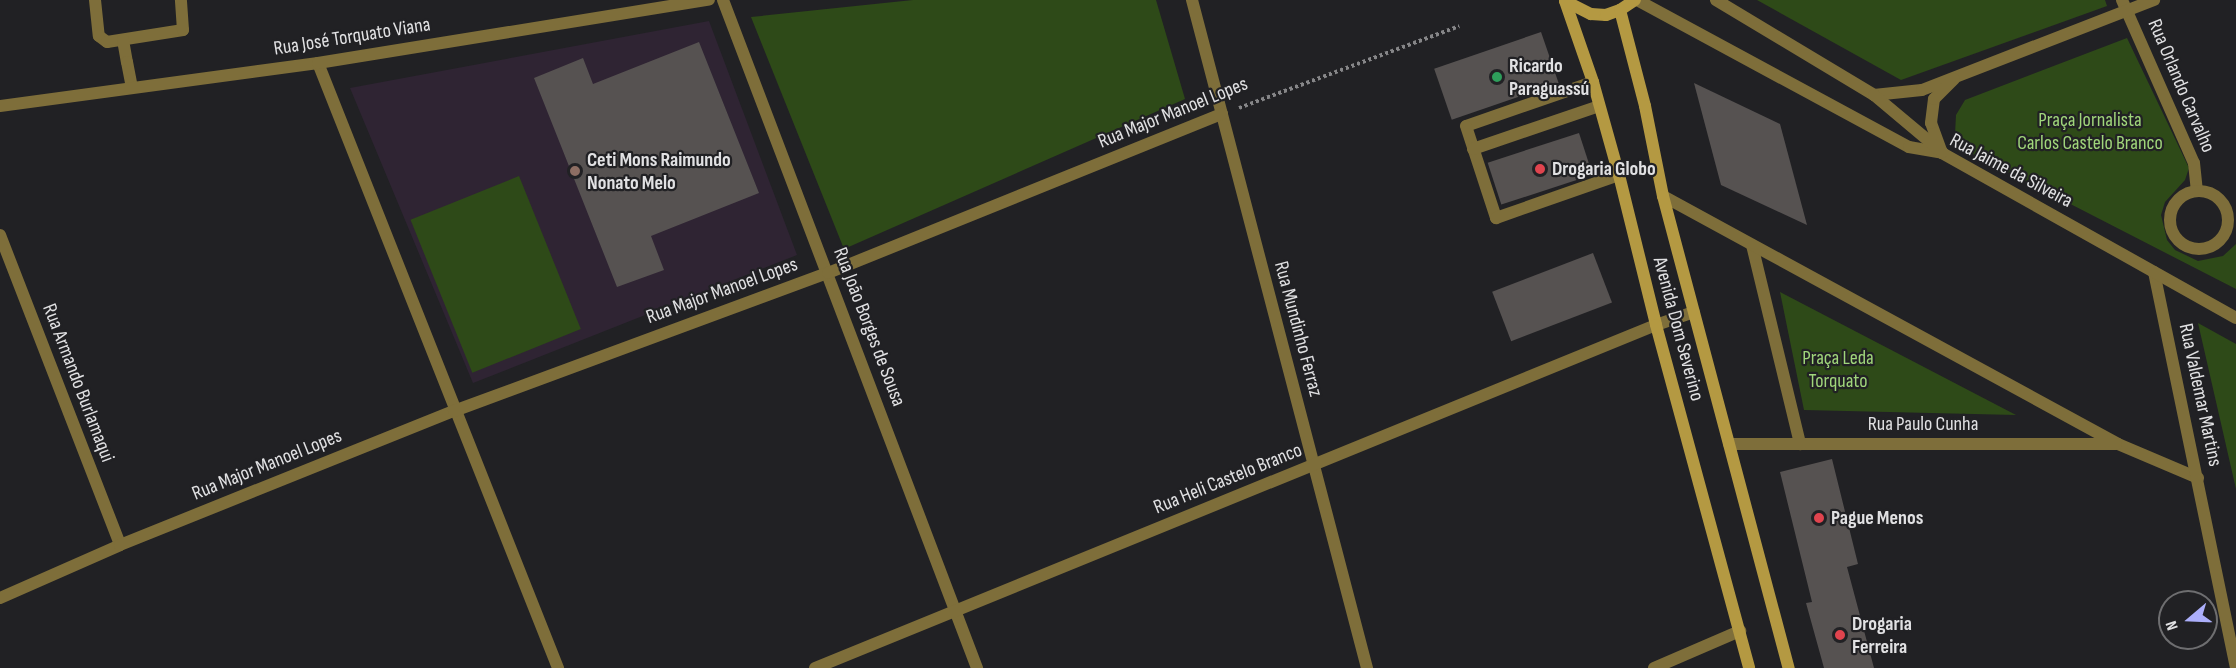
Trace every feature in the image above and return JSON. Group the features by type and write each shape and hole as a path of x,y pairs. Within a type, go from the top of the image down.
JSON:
{"main road":[{"path":"1564,0 1591,14 1606,15 1636,0"},
{"name":"Avenida Dom Severino","path":"1564,0 1593,82 1619,175 1656,326 1749,668"},
{"name":"Avenida Dom Severino","path":"1620,10 1642,96 1663,196 1789,668"}],"street":[{"path":"95,0 99,36 107,42 183,30 181,0"},
{"name":"Rua José Torquato Viana","path":"0,106 318,63 709,0"},
{"name":"Rua João Borges de Sousa","path":"723,0 977,668"},
{"name":"Rua Mundinho Ferraz","path":"1192,0 1367,668"},
{"name":"Rua Jaime da Silveira","path":"1636,0 1909,147 1942,153 2236,318"},
{"path":"1716,0 1874,95 1942,153"},
{"name":"Rua Orlando Carvalho","path":"2122,0 2194,163 2197,190"},
{"path":"1874,95 1922,90 2154,0"},
{"path":"123,40 132,88"},
{"path":"318,63 454,411 558,668"},
{"path":"1942,153 1931,123 1934,99 1957,76"},
{"path":"1593,82 1466,126 1496,218 1619,175"},
{"path":"1473,149 1599,106"},
{"name":"Rua Major Manoel Lopes","path":"0,598 120,545 454,411 828,273 1222,114"},
{"path":"2197,190 2207,191 2222,202 2228,219 2227,228 2217,243 2199,249 2180,243 2170,225 2173,206 2179,198 2197,190"},
{"path":"1663,196 2118,444 2198,478"},
{"name":"Rua Armando Burlamaqui","path":"0,235 120,545"},
{"path":"1752,245 1800,444"},
{"name":"Rua Valdemar Martins","path":"2154,272 2236,667"},
{"name":"Rua Heli Castelo Branco","path":"815,668 1694,312"},
{"name":"Rua Paulo Cunha","path":"1729,444 2118,444"},
{"path":"1654,668 1740,631"},
{"path":"2225,668 2236,667"}],"path":[{"name":"Rua Major Manoel Lopes","path":"1222,114 1459,26"}],"shaded area":[{"name":"Ceti Mons Raimundo Nonato Melo","path":"709,21 797,255 473,383 350,88"}],"green space":[{"path":"913,0 1156,0 1185,99 844,249 751,17"},
{"path":"1757,0 2105,0 2107,6 1901,80"},
{"name":"Praça Jornalista Carlos Castelo Branco","path":"2127,38 2189,168 2185,180 2165,202 2161,215 2167,240 2175,250 2198,261 2223,256 2236,244 2236,289 1965,150 1955,134 1956,115 1965,100"},
{"path":"519,176 581,329 472,373 411,220"},
{"name":"Praça Leda Torquato","path":"1780,292 2016,415 1804,410"},
{"path":"2198,323 2236,344 2236,489"}],"building":[{"name":"Ricardo Paraguassú","path":"1541,32 1559,83 1452,120 1434,69"},
{"path":"699,42 759,193 651,236 664,270 617,287 534,78 583,58 593,84"},
{"path":"1694,83 1780,124 1807,225 1721,185"},
{"name":"Drogaria Globo","path":"1579,133 1593,175 1501,205 1488,163"},
{"path":"1593,253 1612,302 1511,341 1492,292"},
{"path":"1832,459 1858,564 1847,567 1874,668 1824,668 1806,603 1812,602 1780,472"}],"place":[{"name":"Ricardo Paraguassú","path":"1497,77"},
{"name":"Drogaria Globo","path":"1540,169"},
{"name":"Ceti Mons Raimundo Nonato Melo","path":"575,171"},
{"name":"Pague Menos","path":"1819,518"},
{"name":"Drogaria Ferreira","path":"1840,635"}]}
